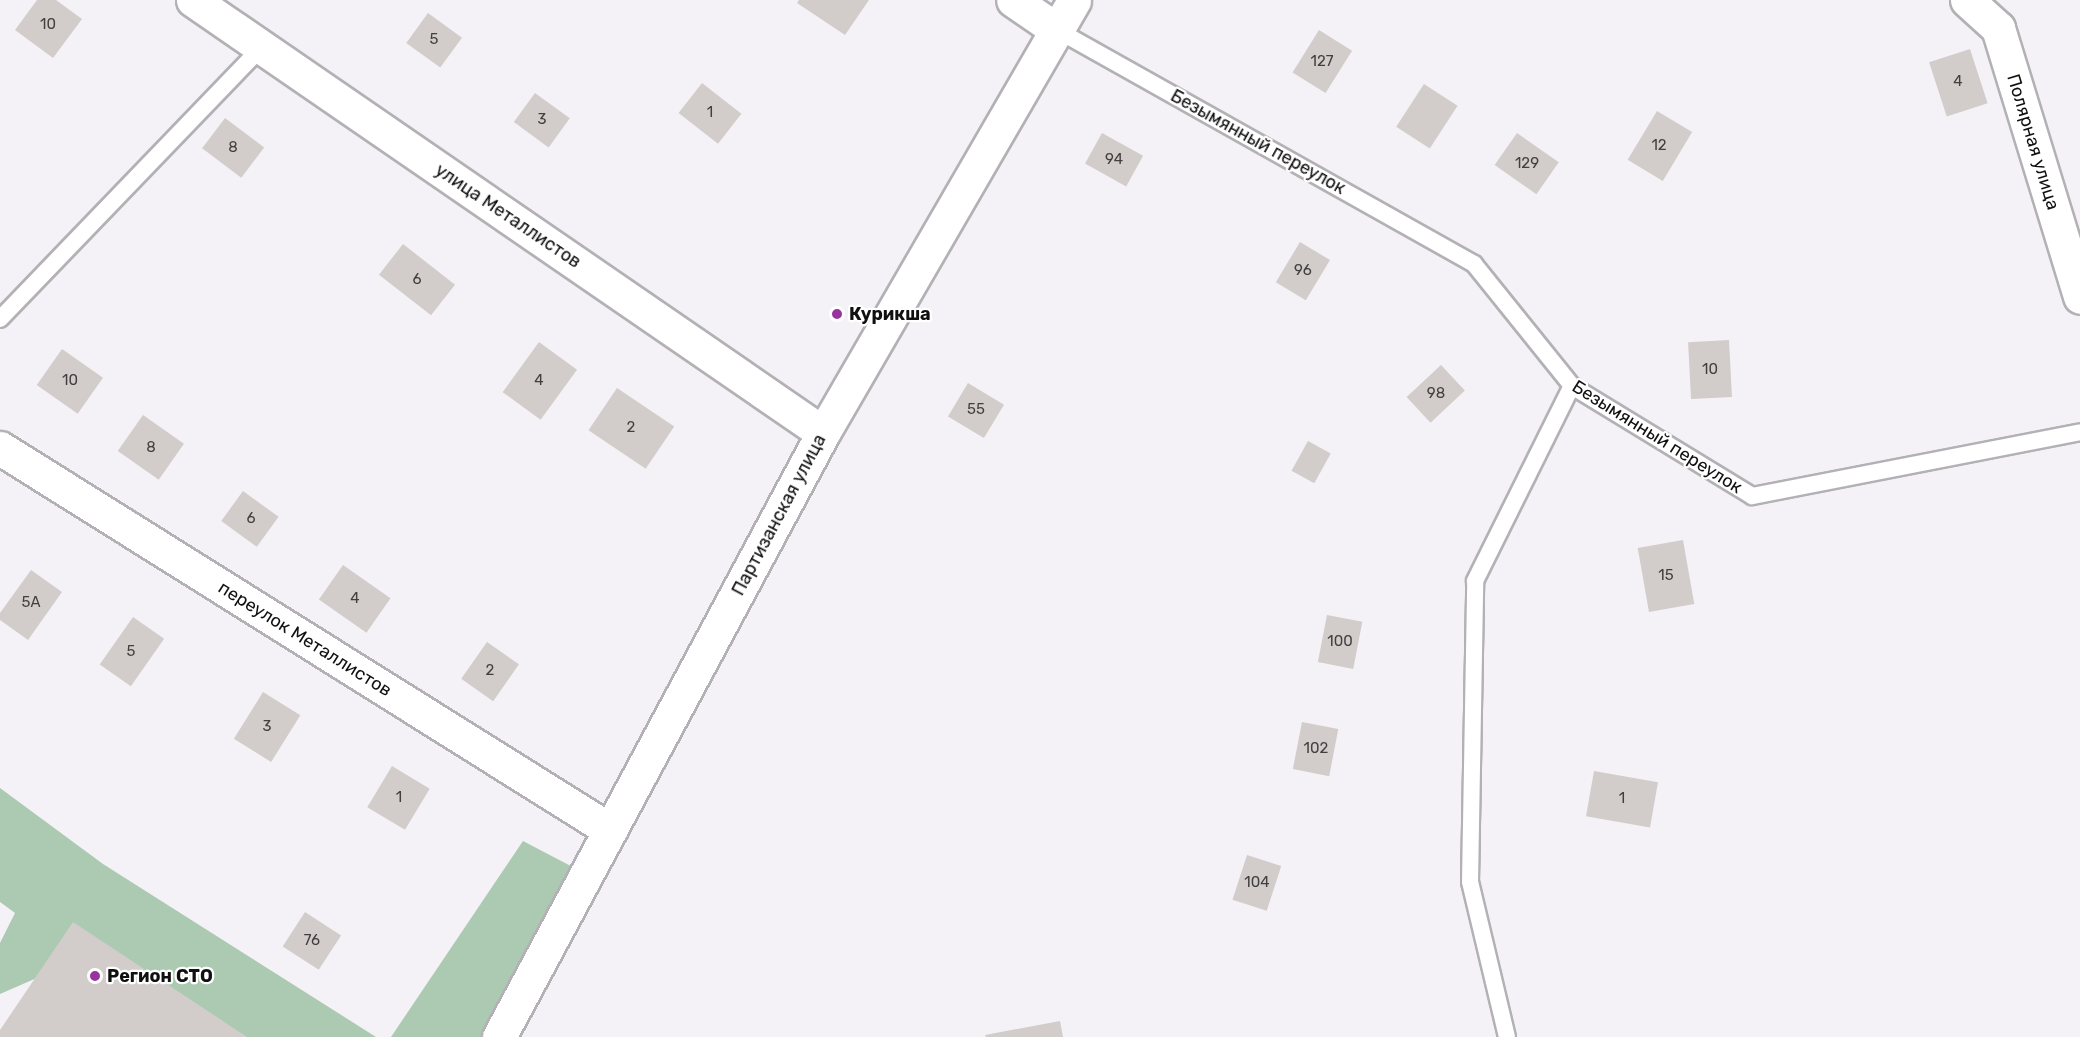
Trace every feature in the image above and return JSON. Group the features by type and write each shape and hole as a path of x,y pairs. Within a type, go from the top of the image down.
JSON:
{"street":[{"name":"улица Металлистов","path":"193,0 823,433"},
{"path":"1013,0 1058,30"},
{"name":"Партизанская улица","path":"499,1037 823,433 1074,0"},
{"name":"Полярная улица","path":"1967,0 1998,28 2080,297"},
{"name":"переулок Металлистов","path":"0,448 610,830"}],"lane":[{"name":"Безымянный переулок","path":"1058,30 1474,264 1572,386 1752,496 2080,432"},
{"path":"0,319 262,47"},
{"path":"1507,1037 1470,882 1475,581 1572,386"}],"green space":[{"path":"0,788 103,864 376,1037 123,1037 39,977 0,994 0,943 15,913 0,902"},
{"path":"523,841 586,874 499,1037 391,1037"}],"building":[{"path":"37,0 56,0 82,19 53,58 15,30"},
{"path":"799,0 869,0 845,35 797,3"},
{"path":"428,13 462,38 440,68 406,43"},
{"path":"1319,30 1352,51 1326,93 1293,72"},
{"path":"1970,49 1988,103 1947,116 1929,62"},
{"path":"702,83 741,114 718,144 679,113"},
{"path":"1424,84 1458,106 1430,149 1396,127"},
{"path":"535,93 570,118 549,147 514,122"},
{"path":"1657,111 1692,132 1663,181 1628,160"},
{"path":"225,118 264,147 241,178 202,148"},
{"path":"1102,133 1143,156 1126,186 1085,164"},
{"path":"1517,133 1559,162 1536,194 1495,165"},
{"path":"1300,242 1330,260 1306,300 1276,282"},
{"path":"403,244 455,285 431,315 379,275"},
{"path":"1729,340 1732,397 1691,399 1688,342"},
{"path":"539,342 577,370 541,420 503,392"},
{"path":"62,349 103,378 78,414 37,385"},
{"path":"1441,365 1465,391 1430,423 1407,397"},
{"path":"968,383 1004,405 984,438 948,416"},
{"path":"617,388 674,427 646,469 588,430"},
{"path":"143,415 184,444 159,480 118,451"},
{"path":"1308,441 1331,454 1314,483 1292,471"},
{"path":"243,491 279,517 257,547 221,521"},
{"path":"1683,540 1694,604 1649,612 1638,548"},
{"path":"343,565 391,598 366,633 319,599"},
{"path":"31,570 62,592 28,640 0,620 0,613"},
{"path":"1327,615 1362,622 1353,669 1318,662"},
{"path":"133,617 164,639 131,686 100,665"},
{"path":"487,642 519,664 493,701 461,679"},
{"path":"263,692 300,715 271,762 234,739"},
{"path":"1302,722 1338,729 1329,776 1293,769"},
{"path":"392,766 430,789 405,830 367,807"},
{"path":"1594,771 1658,782 1650,828 1586,816"},
{"path":"1247,855 1281,866 1267,911 1232,900"},
{"path":"305,912 341,935 319,970 283,946"},
{"name":"Регион СТО","path":"73,922 247,1037 0,1037 0,1030"},
{"path":"1060,1021 1063,1037 986,1037 985,1035"}],"place":[{"name":"Курикша","path":"837,314"},
{"name":"Регион СТО","path":"95,976"}]}
